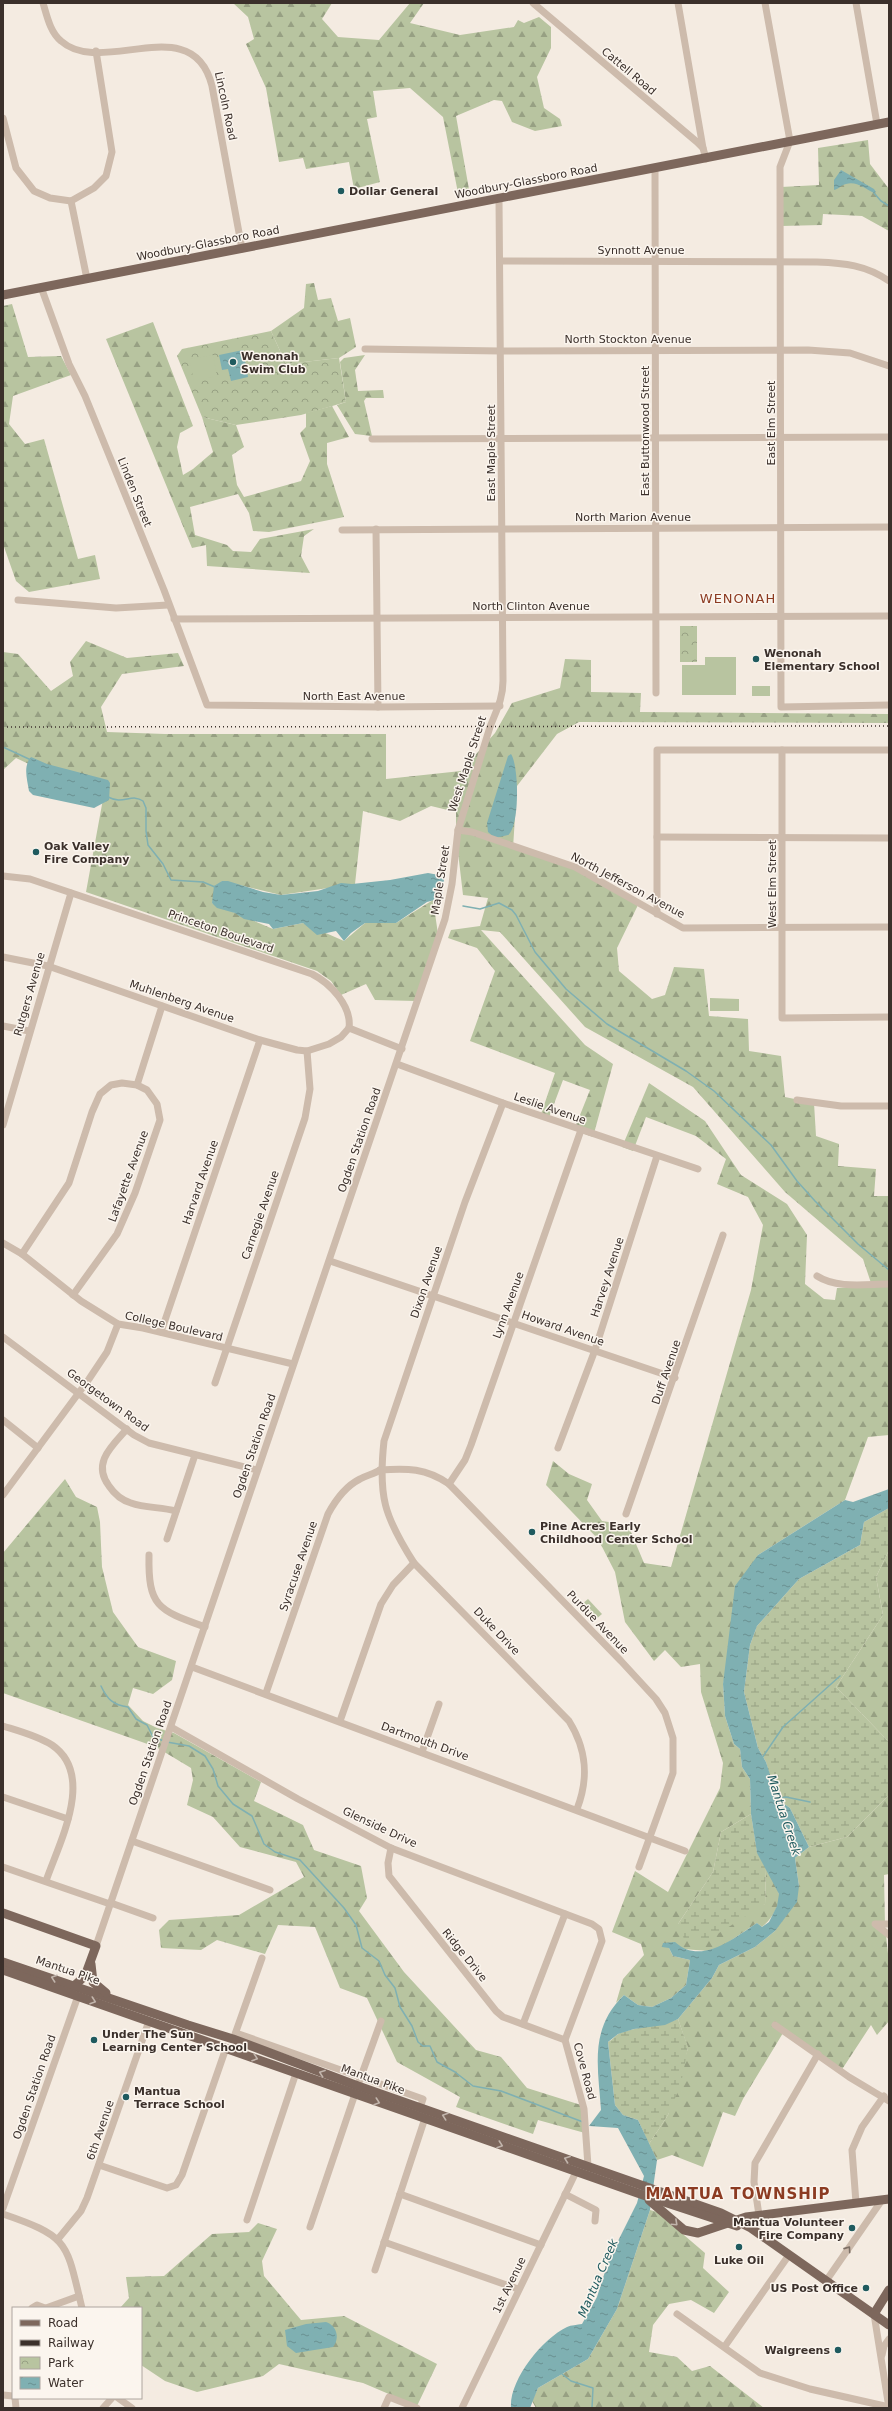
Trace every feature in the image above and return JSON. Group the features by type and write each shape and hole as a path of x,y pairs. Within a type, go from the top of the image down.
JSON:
{"main road":[{"name":"Woodbury-Glassboro Road","path":"3,295 706,159 790,140 889,122"},
{"path":"3,1913 96,1946 85,1976 75,1985"},
{"path":"91,1959 93,1982 104,1992 184,2021 188,2026"},
{"name":"Mantua Pike","path":"3,1962 75,1985 188,2026 235,2036 358,2086 588,2166 658,2199"},
{"name":"Mantua Pike","path":"3,1970 296,2073 358,2086 425,2118 576,2172 629,2186 643,2196 707,2212 732,2222 762,2237 874,2314 889,2326"},
{"path":"658,2199 684,2230 698,2233 759,2214 886,2200"},
{"path":"698,2233 707,2212"},
{"path":"874,2314 889,2290"}],"street":[{"name":"Lincoln Road","path":"43,3 51,26 61,42 78,50 96,51 174,48 190,52 205,66 212,86 242,249"},
{"name":"Cattell Road","path":"533,3 703,148"},
{"path":"678,3 706,159"},
{"path":"765,3 790,140"},
{"path":"856,3 877,124"},
{"path":"3,118 16,168 26,184 46,197 71,201 85,195 102,182 111,161 112,143 96,51"},
{"name":"East Elm Street","path":"790,140 780,167 782,438 781,707 889,705"},
{"name":"East Buttonwood Street","path":"655,169 656,692"},
{"name":"East Maple Street","path":"498,199 500,261 503,617 503,693 500,706"},
{"path":"71,201 87,279"},
{"name":"Synnott Avenue","path":"500,261 781,261 852,264 867,268 889,281"},
{"name":"Linden Street","path":"41,287 69,364 85,396 207,706"},
{"name":"North Stockton Avenue","path":"365,349 501,351 781,350 850,353 889,366"},
{"path":"372,438 656,439 889,437"},
{"name":"North Marion Avenue","path":"342,530 889,527"},
{"path":"376,529 378,707"},
{"path":"18,600 116,608 168,605"},
{"name":"North Clinton Avenue","path":"174,619 889,616"},
{"name":"North East Avenue","path":"207,706 500,706"},
{"name":"West Maple Street","path":"458,830 490,727 496,711 500,706"},
{"path":"657,914 658,750 889,750"},
{"name":"West Elm Street","path":"782,750 782,1018 889,1017"},
{"name":"North Jefferson Avenue","path":"458,830 472,832 575,867 657,914 688,929 889,927"},
{"name":"Maple Street","path":"433,954 449,902 458,830"},
{"path":"657,837 889,838"},
{"name":"Princeton Boulevard","path":"3,876 30,879 228,944 315,976 327,983 346,1008 349,1028"},
{"name":"Rutgers Avenue","path":"3,1125 7,1097 30,1031 48,966 71,893"},
{"name":"Ogden Station Road","path":"96,1946 192,1667 293,1364 330,1261 397,1064 433,954"},
{"name":"Muhlenberg Avenue","path":"3,958 48,966 260,1040 308,1051"},
{"path":"22,1254 69,1183 92,1112 100,1094 117,1084 137,1084 162,1006"},
{"path":"3,1026 30,1031"},
{"path":"308,1051 341,1038 349,1028 402,1049"},
{"name":"Harvard Avenue","path":"161,1332 260,1040"},
{"name":"Carnegie Avenue","path":"215,1383 305,1118 310,1089 308,1051"},
{"name":"Leslie Avenue","path":"397,1064 503,1103 698,1169"},
{"name":"Lafayette Avenue","path":"73,1295 124,1223 160,1120 160,1112 153,1096 137,1084"},
{"path":"797,1100 841,1106 889,1106"},
{"name":"Dixon Avenue","path":"380,1470 384,1441 432,1296 503,1103"},
{"name":"Lynn Avenue","path":"448,1484 465,1460 581,1130"},
{"name":"Harvey Avenue","path":"558,1448 595,1350 657,1156"},
{"name":"Duff Avenue","path":"626,1514 724,1236"},
{"name":"College Boulevard","path":"3,1243 22,1254 73,1295 118,1324 161,1332 226,1349 293,1364"},
{"name":"Howard Avenue","path":"330,1261 514,1322 675,1378"},
{"path":"817,1276 826,1282 835,1284 889,1284"},
{"path":"3,1495 107,1352 118,1324"},
{"name":"Georgetown Road","path":"3,1337 127,1429 149,1443 257,1470"},
{"path":"3,1420 38,1448"},
{"path":"127,1429 104,1458 101,1470 108,1484 117,1497 131,1503 176,1511"},
{"path":"167,1539 194,1455"},
{"name":"Purdue Avenue","path":"380,1470 421,1470 435,1475 448,1484 621,1661 656,1700 665,1713 673,1738 675,1763 666,1796 639,1867"},
{"name":"Duke Drive","path":"380,1470 382,1491 389,1519 414,1563 569,1721 579,1737 585,1762 584,1785 577,1809"},
{"name":"Syracuse Avenue","path":"266,1693 328,1514 333,1504 350,1486 360,1479 380,1470"},
{"path":"149,1555 149,1580 156,1602 171,1613 205,1627"},
{"path":"340,1721 380,1604 393,1585 414,1563"},
{"name":"Dartmouth Drive","path":"192,1667 266,1693 577,1809 685,1851"},
{"path":"422,1752 439,1704"},
{"path":"3,1726 44,1741 62,1754 73,1775 73,1800 68,1819 46,1881"},
{"name":"Glenside Drive","path":"171,1727 291,1795 391,1848 597,1926 602,1935 602,1941"},
{"path":"3,1797 68,1819"},
{"path":"132,1841 270,1890"},
{"name":"Ridge Drive","path":"391,1848 387,1869 392,1881 496,2011 503,2017 565,2040"},
{"path":"3,1867 153,1918"},
{"path":"523,2024 565,1914"},
{"path":"889,1924 875,1924 889,1935"},
{"name":"Cove Road","path":"588,2166 584,2109 565,2040 602,1941"},
{"path":"235,2036 262,1958"},
{"name":"Ogden Station Road","path":"3,2208 78,1996"},
{"name":"6th Avenue","path":"58,2239 82,2211 149,2021"},
{"path":"310,2227 381,2021"},
{"path":"775,2025 850,2077 886,2099 862,2127 852,2150 856,2203"},
{"path":"99,2165 161,2186 172,2187 178,2183 226,2048"},
{"path":"759,2214 754,2182 755,2163 818,2054"},
{"path":"248,2220 296,2073"},
{"path":"375,2270 425,2118"},
{"name":"1st Avenue","path":"462,2408 518,2289 576,2172"},
{"path":"400,2194 541,2245"},
{"path":"565,2194 596,2210 595,2221"},
{"path":"826,2281 886,2200"},
{"path":"3,2214 40,2227 58,2239 70,2260 82,2307"},
{"path":"384,2242 518,2289"},
{"path":"725,2346 789,2256"},
{"path":"49,2307 79,2296"},
{"path":"34,2307 37,2305 43,2307"},
{"path":"677,2314 768,2376 810,2389 889,2408 874,2314"},
{"path":"881,2359 884,2346 889,2340"},
{"path":"384,2408 389,2397 417,2408"},
{"path":"103,2408 111,2399"},
{"path":"119,2399 132,2408"}],"green space":[{"path":"233,3 332,3 322,19 338,37 379,40 410,3 424,3 410,23 460,35 514,27 518,20 524,23 539,17 551,27 551,48 537,77 544,108 560,119 562,126 535,131 512,122 502,101 494,100 456,116 470,195 459,198 443,117 410,88 373,91 377,117 367,119 380,182 354,189 349,162 306,169 303,158 279,162 266,88 246,44 254,39 248,17"},
{"path":"868,140 870,164 889,189 889,231 862,216 823,214 822,225 781,226 781,187 819,185 818,148"},
{"path":"314,283 318,300 331,298 338,321 350,318 356,347 339,358 286,364 271,331 304,308 306,284"},
{"path":"12,304 28,357 61,356 71,375 13,396 9,424 25,444 44,439 78,559 95,555 100,579 29,592 16,581 3,544 3,306"},
{"path":"153,322 193,426 180,433 177,447 183,475 193,469 213,452 202,417 236,425 244,447 232,455 237,485 244,497 301,481 310,461 300,433 306,427 306,413 332,406 349,437 327,443 327,464 344,517 269,532 253,531 249,513 238,494 190,507 195,535 227,545 233,551 251,552 260,539 314,529 304,536 301,556 310,573 207,566 206,545 192,548 106,339"},
{"path":"271,331 286,364 339,358 346,402 301,415 236,425 202,417 177,356 182,349"},
{"path":"213,355 217,376 194,381 189,359"},
{"path":"365,355 355,370 358,391 383,390 384,398 366,398 364,401 372,436 355,434 337,405 346,402 340,362 344,358"},
{"path":"680,626 697,626 697,662 680,662"},
{"path":"86,641 127,658 178,653 184,666 122,674 101,707 107,732 165,734 386,734 386,779 461,771 495,733 512,703 560,688 565,659 591,660 591,692 641,693 640,712 889,714 889,723 579,722 557,734 517,786 513,848 581,871 638,905 617,948 619,971 652,999 665,995 674,967 704,969 709,1016 748,1019 749,1051 781,1056 785,1097 814,1103 816,1136 839,1144 838,1166 876,1169 874,1196 889,1196 889,1435 868,1437 845,1500 758,1555 723,1684 725,1716 734,1744 740,1749 742,1767 750,1779 751,1814 721,1832 713,1872 678,1924 765,1904 766,1868 779,1894 777,1908 762,1927 757,1923 721,1947 709,1951 669,1948 673,1956 690,1960 686,1985 671,1998 652,2007 638,2005 624,1995 616,2003 623,1979 644,1955 641,1944 612,1932 635,1871 668,1892 720,1788 723,1763 701,1692 700,1664 681,1667 665,1650 654,1661 625,1622 615,1572 598,1539 546,1485 553,1461 569,1474 592,1484 587,1500 602,1521 628,1525 644,1563 671,1567 751,1290 763,1225 748,1197 717,1184 726,1159 696,1136 646,1117 633,1151 622,1147 649,1083 705,1121 741,1175 787,1204 807,1235 805,1284 824,1299 835,1300 837,1288 872,1286 863,1259 785,1192 693,1087 585,1027 500,932 481,930 585,1045 613,1064 593,1137 574,1130 590,1090 563,1080 548,1120 540,1117 555,1073 470,1041 495,971 477,948 448,938 451,930 480,926 488,898 463,895 456,835 456,812 431,806 400,821 363,811 355,884 281,895 222,881 212,903 273,929 303,923 344,941 365,923 396,923 433,900 438,934 416,1001 375,1000 366,984 341,995 331,981 317,971 86,892 103,799 16,758 3,770 3,652 18,654 51,691 73,676 70,662"},
{"path":"705,657 736,657 736,695 682,695 682,665 705,665"},
{"path":"752,686 770,686 770,696 752,696"},
{"path":"710,998 739,999 739,1011 710,1011"},
{"path":"65,1479 76,1497 97,1507 100,1522 102,1567 113,1612 138,1647 176,1661 172,1680 153,1694 133,1688 128,1705 143,1721 157,1728 174,1733 261,1782 254,1801 303,1825 314,1850 361,1866 367,1898 359,1911 404,1972 476,2050 501,2057 527,2088 581,2105 585,2133 538,2120 533,2134 456,2107 460,2097 397,2062 367,1998 340,1988 315,1927 278,1925 265,1954 217,1940 201,1950 161,1948 159,1930 169,1920 239,1915 304,1877 296,1862 240,1847 213,1817 187,1805 193,1780 191,1768 156,1747 3,1693 3,1553"},
{"path":"889,1508 889,1550 876,1577 883,1615 836,1687 889,1742 889,1795 847,1837 809,1847 790,1808 776,1798 766,1762 758,1748 744,1692 750,1645 757,1626 799,1579 860,1545 864,1522"},
{"path":"889,1550 889,1742 836,1687 883,1615 876,1577"},
{"path":"588,1599 602,1614 595,1620 581,1605"},
{"path":"889,1795 889,1874 884,1875 885,1926 889,1963 889,2021 877,2035 871,2025 841,2071 783,2033 743,2099 735,2116 723,2112 703,2167 672,2155 657,2160 649,2144 668,2115 688,2048 678,2019 712,1978 719,1965 755,1947 775,1931 799,1886 795,1858 809,1847 847,1837"},
{"path":"751,1814 757,1852 766,1868 765,1904 711,1938 684,1939 678,1924 713,1872 721,1832"},
{"path":"678,2019 688,2047 681,2084 668,2115 649,2144 638,2120 623,2115 615,2105 608,2042 620,2033 664,2024"},
{"path":"650,2210 657,2212 705,2253 703,2268 729,2292 714,2313 691,2300 669,2304 653,2325 649,2352 677,2357 692,2371 710,2366 764,2408 536,2408 532,2401 538,2388 588,2359 617,2309"},
{"path":"258,2223 277,2229 262,2261 264,2276 301,2320 344,2316 437,2364 417,2406 363,2383 279,2364 263,2376 197,2392 165,2381 142,2366 142,2307 121,2307 129,2298 126,2277 164,2276 212,2234 249,2232"}],"water":[{"path":"841,170 874,189 876,192 874,193 857,184 850,183 834,190 834,180"},
{"name":"Wenonah Swim Club","path":"243,350 248,377 231,381 228,369 222,370 219,355"},
{"path":"511,754 516,770 517,783 515,820 508,835 495,838 488,832 487,823 508,756"},
{"path":"31,757 47,764 108,780 110,783 109,800 94,808 33,795 29,791 26,773 27,764"},
{"path":"428,873 439,875 444,879 442,898 427,902 396,923 365,923 351,933 344,941 336,931 317,935 303,923 273,929 269,924 244,919 235,913 217,908 212,903 214,886 222,881 228,881 263,892 281,895 318,891 341,883 352,884 390,880"},
{"name":"Mantua Creek","path":"889,1489 889,1508 864,1522 860,1545 799,1579 757,1626 750,1645 744,1692 758,1748 766,1762 776,1793 776,1798 790,1808 809,1847 795,1858 799,1886 797,1902 775,1931 755,1947 719,1965 712,1978 678,2019 665,2025 634,2029 618,2034 608,2042 615,2105 623,2115 638,2120 657,2160 650,2210 617,2309 588,2359 538,2388 530,2408 511,2408 515,2385 521,2373 538,2351 557,2333 569,2326 582,2324 597,2297 609,2259 637,2203 644,2176 618,2128 589,2126 601,2110 598,2078 598,2049 605,2021 613,2008 624,1995 638,2005 652,2007 671,1998 686,1985 690,1960 673,1956 669,1948 662,1947 663,1943 675,1942 685,1949 696,1951 717,1947 738,1936 757,1923 762,1927 769,1922 777,1906 779,1894 757,1853 751,1814 750,1779 742,1767 740,1749 734,1744 725,1716 723,1684 735,1586 758,1555 845,1500 853,1502"},
{"path":"326,2322 333,2326 337,2336 333,2347 296,2353 287,2346 285,2330 306,2324"}],"waterway":[{"path":"874,193 881,201 889,206"},
{"path":"3,747 31,760"},
{"path":"108,797 118,800 135,798 143,801 146,808 146,831 148,845 163,864 171,880 203,882 215,887"},
{"path":"463,906 480,909 499,903 512,910 535,952 566,989 607,1024 686,1071 714,1091 771,1145 797,1181 815,1201 858,1244 889,1270"},
{"path":"762,1758 783,1727 840,1676"},
{"path":"101,1686 111,1701 118,1705 128,1707 136,1719 147,1725 153,1737 164,1741"},
{"path":"167,1742 189,1746 205,1756 213,1769 218,1786 233,1804 252,1816 264,1844 275,1852 300,1860 344,1908 356,1925 362,1948 379,1961 385,1975 395,1988 400,2007 412,2026 418,2042 423,2046 430,2046 437,2062 455,2072 473,2086 501,2091 583,2122"},
{"name":"Mantua Creek","path":"775,1799 786,1797 810,1802"},
{"path":"562,2374 571,2381 593,2388 592,2408"}],"railway":[{"path":"3,727 889,726"}],"place":[{"name":"Dollar General","path":"341,191"},
{"name":"Wenonah Swim Club","path":"233,362"},
{"name":"Wenonah Elementary School","path":"756,659"},
{"name":"Oak Valley Fire Company","path":"36,852"},
{"name":"Pine Acres Early Childhood Center School","path":"532,1532"},
{"name":"Under The Sun Learning Center School","path":"94,2040"},
{"name":"Mantua Terrace School","path":"126,2097"},
{"name":"Mantua Volunteer Fire Company","path":"852,2228"},
{"name":"Luke Oil","path":"739,2247"},
{"name":"US Post Office","path":"866,2288"},
{"name":"Walgreens","path":"838,2350"}],"district":[{"name":"WENONAH","path":"738,598"},
{"name":"MANTUA TOWNSHIP","path":"738,2194"}]}
